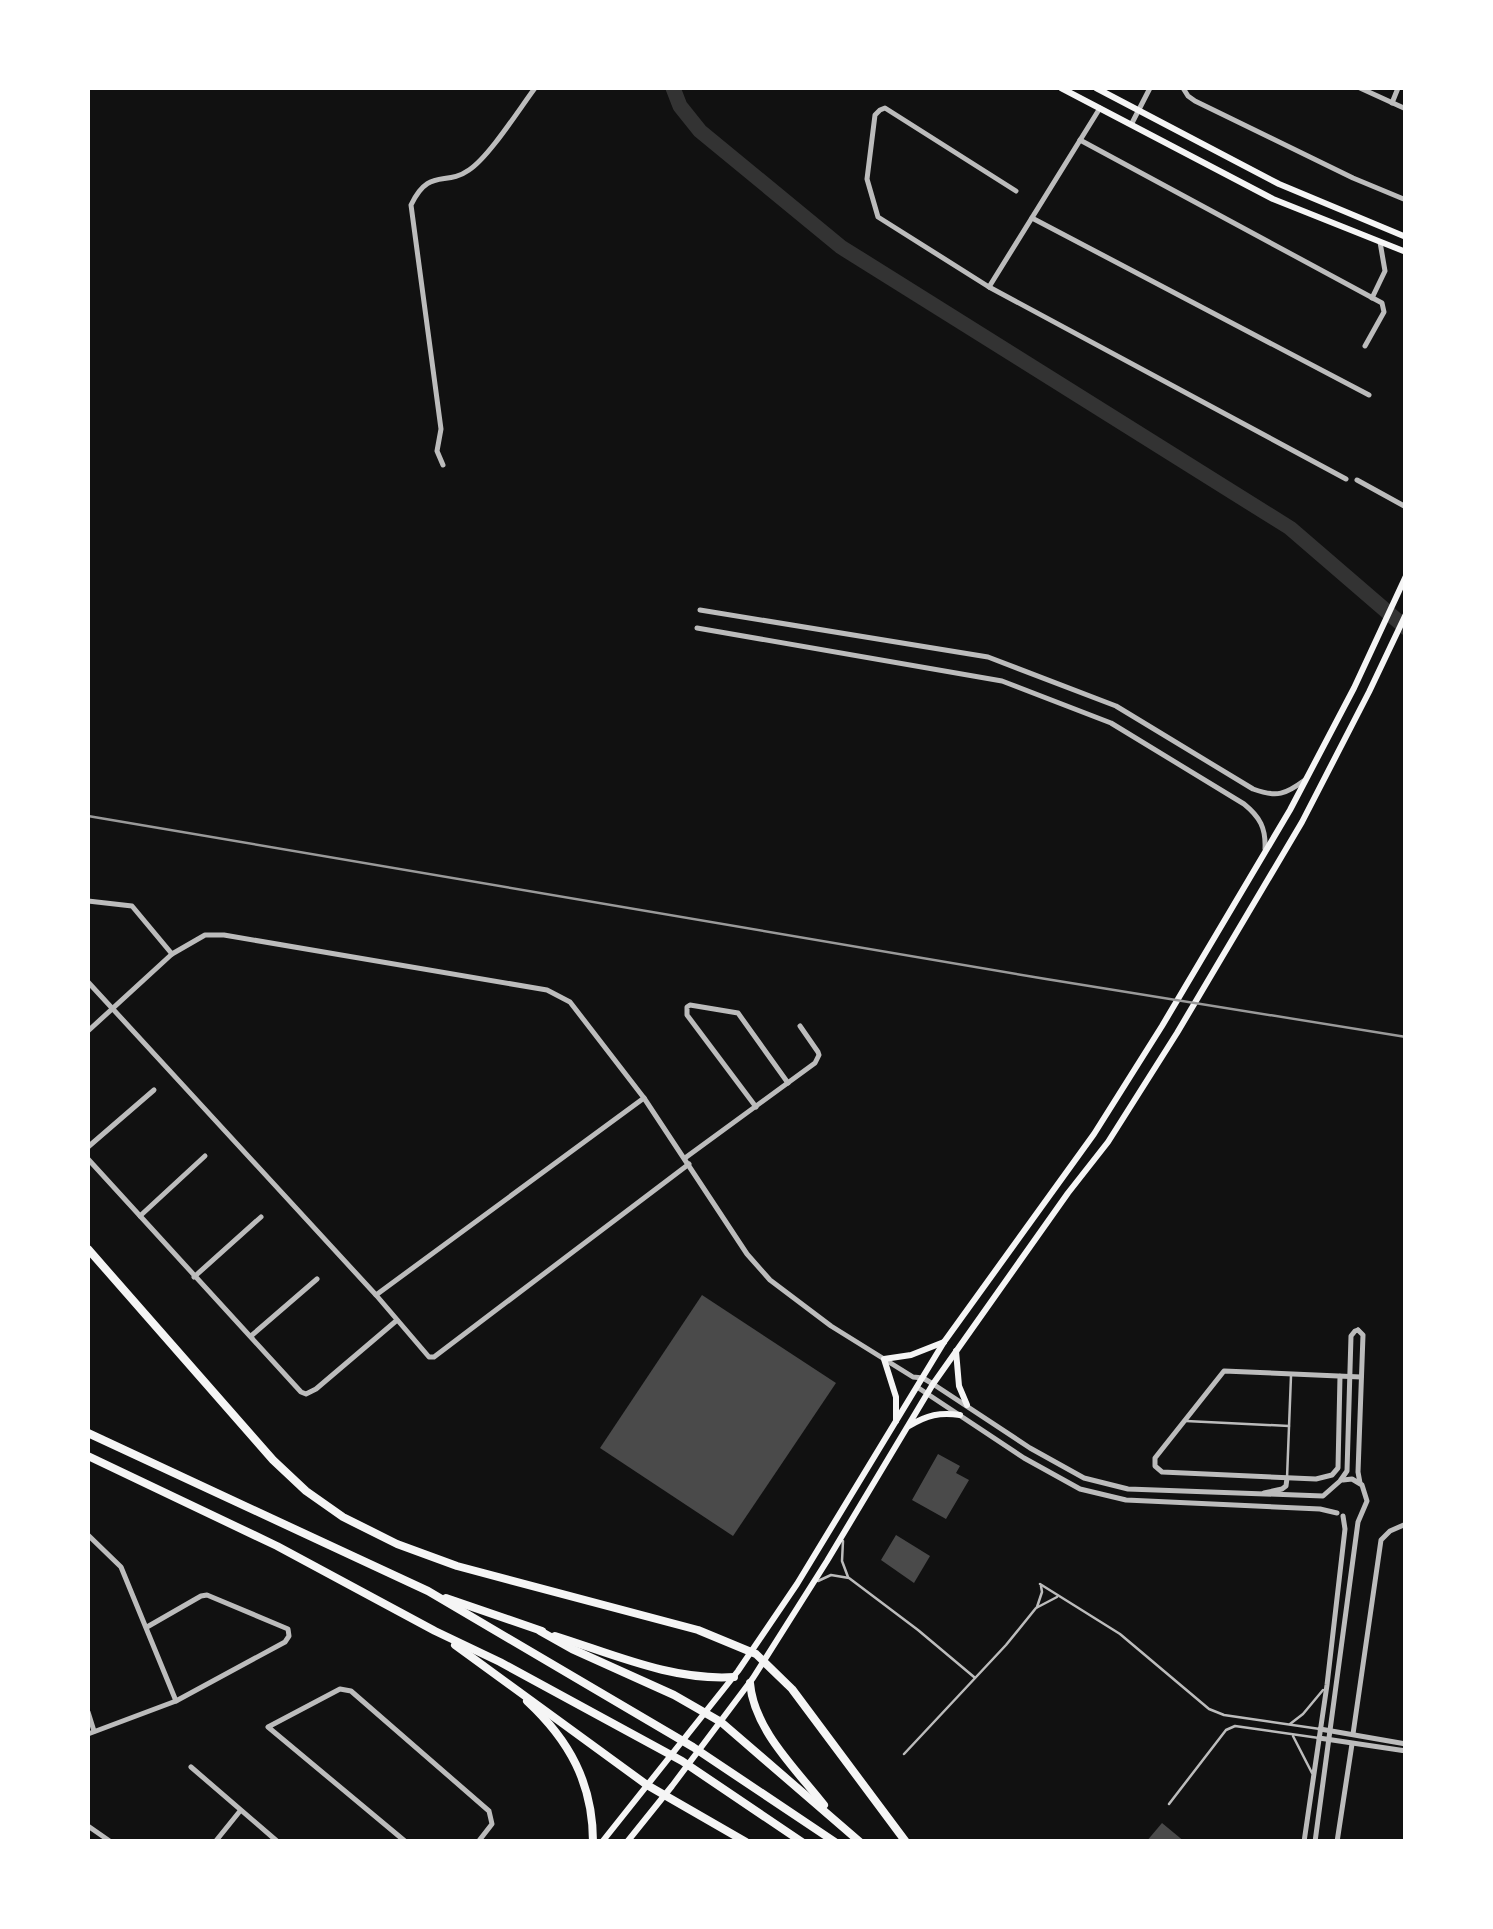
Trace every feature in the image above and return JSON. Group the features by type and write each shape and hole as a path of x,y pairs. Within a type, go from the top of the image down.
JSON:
{"main road":[{"path":"1061,88 1272,198 1406,252"},
{"path":"1096,88 1279,184 1406,237"},
{"path":"602,1842 736,1674 797,1584 944,1342 1094,1134 1192,978 1306,780 1406,576"},
{"path":"627,1842 752,1680 933,1384 1108,1142 1302,822 1406,614"},
{"path":"88,1249 274,1460 306,1491 343,1518 457,1566 698,1630 756,1654 792,1688 906,1842"},
{"path":"896,1422 894,1388 884,1359 911,1355 944,1342"},
{"path":"956,1350 959,1386 967,1405"},
{"path":"907,1428 930,1415 960,1415"},
{"path":"88,1433 428,1592 694,1747 835,1842"},
{"path":"88,1456 277,1546 500,1662 682,1761 802,1842"},
{"path":"428,1592 672,1673 710,1678 736,1674"},
{"path":"435,1631 665,1795 746,1842"},
{"path":"540,1631 674,1696 718,1726 860,1842"},
{"path":"502,1678 540,1713 569,1752 589,1795 594,1842"},
{"path":"752,1680 754,1707 770,1735 835,1819"}],"street":[{"path":"443,465 437,451 440,429 410,205 427,182 459,176 476,164 535,88"},
{"path":"1132,123 1150,88"},
{"path":"1183,88 1196,101 1352,178 1406,200"},
{"path":"1360,88 1406,109"},
{"path":"1392,102 1398,88"},
{"path":"1016,191 885,108 875,115 867,178 878,217 989,287 1346,479"},
{"path":"989,287 1100,108"},
{"path":"1080,140 1382,303 1384,312 1366,346"},
{"path":"1032,218 1369,395"},
{"path":"1372,298 1386,271 1380,242"},
{"path":"1357,480 1406,506"},
{"path":"700,610 988,657 1116,706 1268,795 1284,793 1306,780"},
{"path":"698,628 1002,681 1111,723 1259,816 1266,833 1265,852"},
{"path":"88,901 132,906 172,954"},
{"path":"88,1032 172,954 205,935 224,935 547,990 570,1002 644,1098 748,1254 770,1280 831,1326 913,1378 917,1387 1024,1458 1080,1489 1126,1500 1320,1510 1350,1516 1365,1506 1367,1495 1358,1472 1363,1335 1358,1330 1351,1336 1346,1471 1320,1497 1128,1488 1084,1478 1030,1448 923,1378 913,1378"},
{"path":"88,982 429,1357 434,1357 815,1062 819,1056 817,1048 800,1026"},
{"path":"756,1106 687,1015 687,1007 738,1013 788,1082"},
{"path":"88,1148 154,1090"},
{"path":"376,1296 644,1098"},
{"path":"140,1216 206,1156"},
{"path":"88,1159 297,1390 306,1394 316,1388 396,1320"},
{"path":"194,1277 261,1217"},
{"path":"250,1337 316,1279"},
{"path":"1340,1376 1338,1468 1332,1474 1316,1479 1287,1478 1162,1472 1155,1466 1155,1458 1224,1371 1340,1376 1362,1378"},
{"path":"1256,1494 1282,1489 1287,1478"},
{"path":"1340,1481 1352,1479 1360,1483"},
{"path":"1304,1842 1345,1529 1330,1502 1331,1490"},
{"path":"1316,1842 1361,1511"},
{"path":"1353,1734 1381,1540 1390,1530 1406,1524"},
{"path":"88,1534 121,1567 176,1701"},
{"path":"88,1712 91,1733 176,1701 285,1642 289,1636 288,1629 207,1595 146,1627"},
{"path":"406,1842 268,1727 340,1689 352,1691 489,1811 492,1824 478,1842"},
{"path":"1320,1729 1406,1748"},
{"path":"1319,1738 1406,1748"},
{"path":"1337,1842 1352,1744"},
{"path":"190,1767 278,1842"},
{"path":"215,1842 240,1810"},
{"path":"88,1826 111,1842"}],"lane":[{"path":"1287,1478 1291,1374"},
{"path":"1185,1421 1289,1426"},
{"path":"843,1535 842,1560 849,1578"},
{"path":"813,1584 831,1575 849,1578 975,1678"},
{"path":"1036,1608 1042,1592 1040,1584 1120,1634 1209,1709 1224,1716 1320,1729"},
{"path":"904,1754 1036,1608 1058,1596"},
{"path":"1289,1724 1303,1714 1327,1685"},
{"path":"1169,1804 1230,1728 1319,1738"},
{"path":"1292,1734 1314,1776"}],"building":[{"path":"702,1295 836,1383 733,1536 600,1448"},
{"path":"938,1454 960,1466 956,1473 969,1480 946,1519 912,1500"},
{"path":"896,1535 930,1556 914,1583 881,1560"},
{"path":"1162,1823 1185,1842 1146,1842"}],"waterway":[{"path":"673,88 680,106 700,131 841,247 1290,528 1406,628"}],"railway":[{"path":"88,816 1406,1037"}]}
